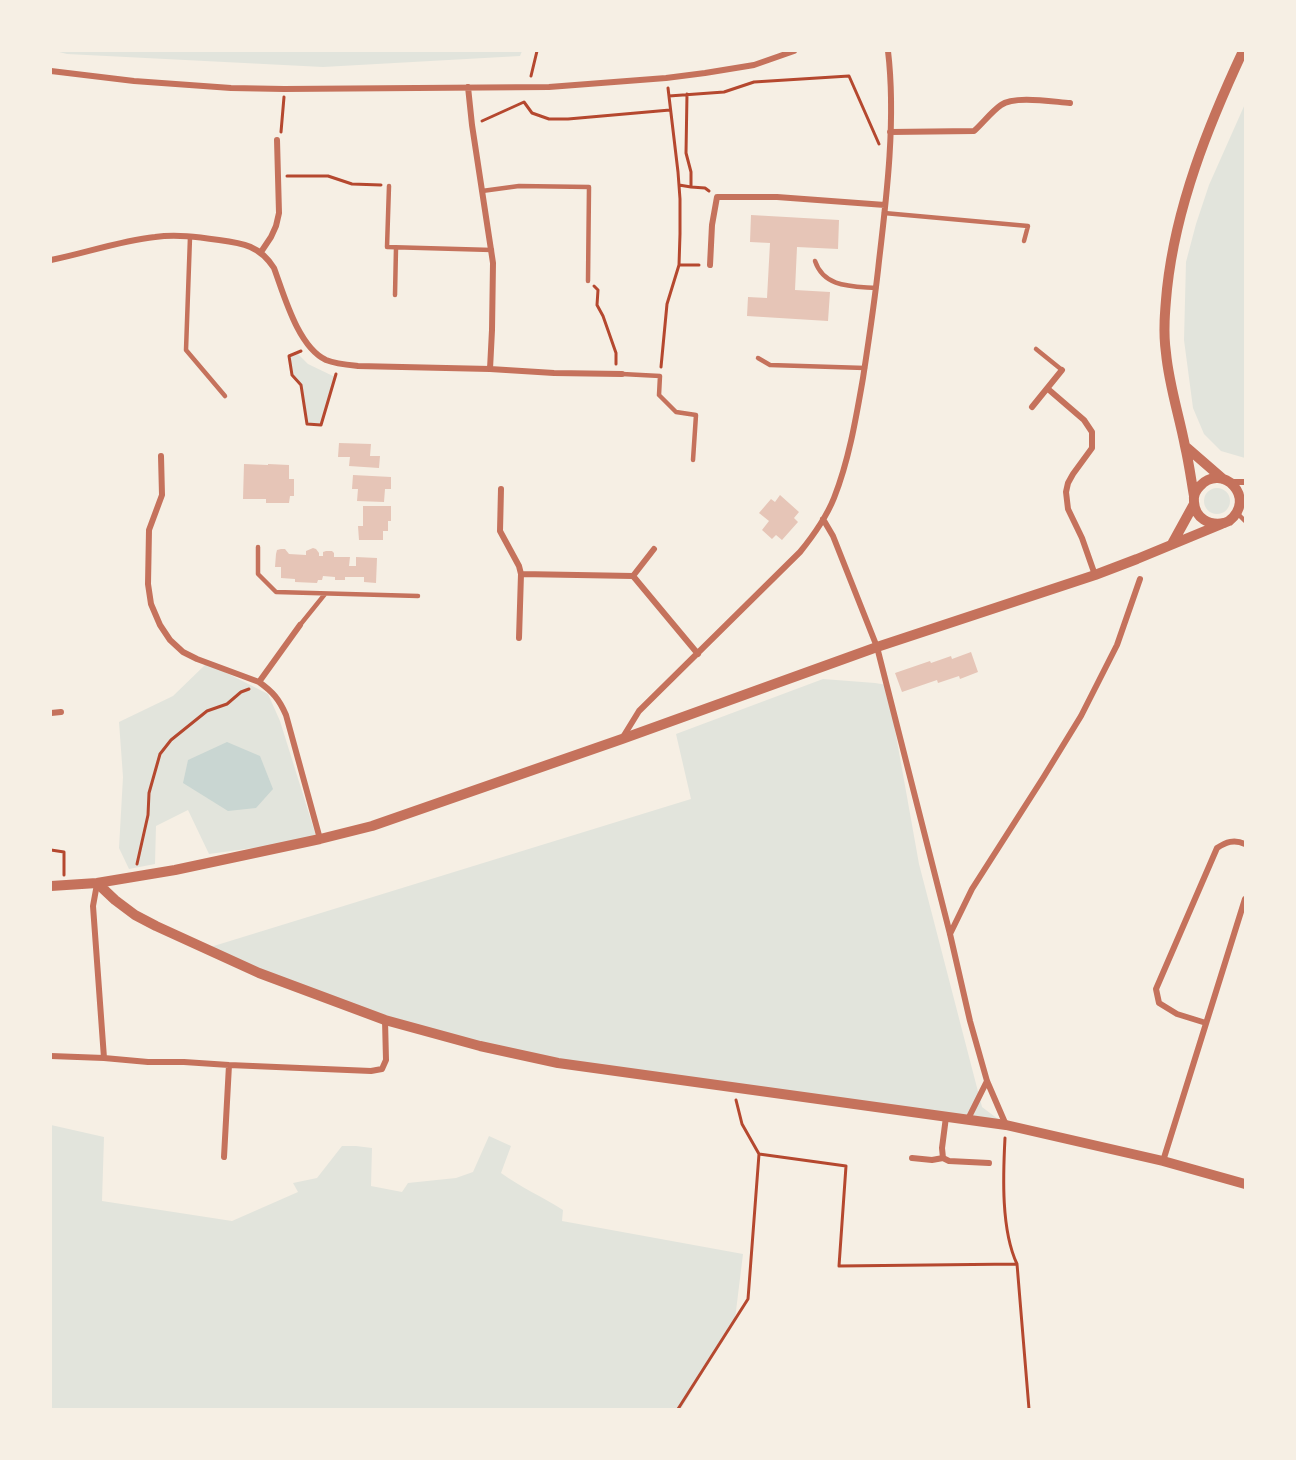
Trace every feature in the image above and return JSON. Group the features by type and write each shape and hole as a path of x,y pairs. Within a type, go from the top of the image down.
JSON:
{"street":[{"path":"51,71 178,85 284,89 549,87 666,78 754,65 794,51"},
{"path":"622,739 639,711 800,552 833,500 858,410 876,288 889,158 890,70 888,51"},
{"path":"1224,523 1211,524 1203,520 1196,512 1185,446 1172,394 1166,351 1165,312 1170,266 1181,217 1200,154 1226,86 1243,51"},
{"path":"468,87 492,250 494,277 490,369"},
{"path":"890,132 974,131 1002,103 1016,100 1070,103"},
{"path":"261,252 271,237 279,213 277,140"},
{"path":"710,265 712,225 717,197 777,197 885,205"},
{"path":"51,260 146,238 174,235 244,244 254,247 268,258 299,333 310,347 325,359 358,366 618,374"},
{"path":"1032,407 1062,370"},
{"path":"1048,389 1084,420 1092,432 1092,448 1073,474 1066,492 1068,509 1082,538 1095,575"},
{"path":"51,886 97,883 176,870 372,826 877,647 1137,559 1229,521 1242,512 1240,495 1236,488 1185,446"},
{"path":"161,456 162,495 149,530 148,584 151,604 160,625 170,640 183,652 197,660 259,682 279,699 286,715 320,839"},
{"path":"1172,544 1198,488 1204,482 1212,478 1245,482"},
{"path":"501,489 500,531 521,574 519,638"},
{"path":"823,519 833,536 877,647 970,1021 987,1081 1006,1125"},
{"path":"633,576 654,549"},
{"path":"521,574 633,576 698,654"},
{"path":"950,934 972,890 1081,716 1117,645 1140,579"},
{"path":"259,682 300,625"},
{"path":"51,713 61,712"},
{"path":"1206,1023 1177,1014 1159,1003 1156,989 1217,849 1226,842 1245,844"},
{"path":"97,883 135,915 259,973 385,1020 480,1046 558,1063 1006,1125 1163,1161 1245,1184"},
{"path":"97,883 93,906 104,1058"},
{"path":"1163,1161 1245,899"},
{"path":"51,1056 371,1071 382,1069 386,1060 385,1020"},
{"path":"224,1157 229,1065"},
{"path":"968,1119 987,1081"},
{"path":"943,1158 946,1117"},
{"path":"912,1158 932,1160 943,1158 949,1161 989,1163"}],"lane":[{"path":"389,186 387,247 492,250"},
{"path":"482,191 519,186 589,187 588,281"},
{"path":"884,213 1028,226 1024,241"},
{"path":"190,237 186,350 225,396"},
{"path":"395,295 396,248"},
{"path":"815,261 818,269 832,282 876,288"},
{"path":"1036,349 1062,370"},
{"path":"758,358 770,365 864,368"},
{"path":"618,374 660,376 659,395 676,412 696,415 693,460"},
{"path":"258,547 258,574 276,592 418,596"},
{"path":"300,625 325,594"}],"path":[{"path":"529,87 537,51"},
{"path":"669,96 724,92 754,82 849,76 879,145 889,158"},
{"path":"660,376 667,304 679,265 680,199 666,78"},
{"path":"277,140 281,137 284,89"},
{"path":"687,94 686,153 691,172 691,187"},
{"path":"472,125 524,102 532,113 549,119 670,110"},
{"path":"278,176 328,176 352,184 389,186"},
{"path":"679,185 705,188 717,197"},
{"path":"679,265 710,265"},
{"path":"588,281 598,290 597,305 616,353 618,374"},
{"path":"310,347 289,356 292,375 301,385 307,424 321,425 334,377 340,364"},
{"path":"133,877 147,815 148,793 160,754 171,740 207,711 227,704 241,692 259,682"},
{"path":"51,850 64,852 65,885"},
{"path":"678,1409 748,1299 759,1154 742,1124 733,1087"},
{"path":"1006,1125 1005,1208 1012,1254 1017,1264 1029,1409"},
{"path":"759,1154 846,1166 839,1266 1017,1264"}],"shaded area":[{"path":"55,51 522,51 520,56 323,67 67,54"},
{"path":"1245,104 1245,458 1221,451 1204,434 1193,408 1184,340 1186,262 1209,185"},
{"path":"297,353 308,364 335,377 321,425 307,424 301,385 292,375 289,356"},
{"path":"1217,488 1226,492 1230,501 1226,510 1217,514 1208,510 1204,501 1208,492"},
{"path":"207,663 268,694 280,721 316,836 268,846 209,854 188,810 156,826 155,864 129,869 119,848 123,777 119,722 173,696"},
{"path":"823,679 887,685 919,864 982,1107 1006,1125 559,1063 385,1020 204,949 691,799 676,734"},
{"path":"227,742 260,756 273,789 256,808 228,811 183,783 188,760"},
{"path":"51,1125 104,1137 102,1201 232,1221 298,1192 293,1183 317,1178 342,1146 372,1148 371,1186 402,1192 408,1183 456,1178 473,1172 489,1136 511,1146 501,1173 563,1210 562,1221 743,1254 735,1319 681,1409 51,1409"}],"building":[{"path":"751,215 839,220 838,249 797,247 795,290 830,292 828,321 747,316 748,297 767,298 770,243 750,242"},
{"path":"339,443 371,444 370,456 380,456 379,468 349,466 350,457 338,457"},
{"path":"244,464 289,465 289,479 294,479 294,496 290,496 289,503 266,503 266,499 243,499"},
{"path":"353,475 391,477 391,489 385,489 384,502 357,501 358,489 352,489"},
{"path":"780,495 799,512 794,518 798,522 782,540 776,535 772,539 762,530 769,521 759,513 771,499 775,502"},
{"path":"363,506 391,506 391,521 388,521 388,531 383,531 383,540 359,540 358,526 363,526"},
{"path":"313,548 319,556 323,556 323,552 332,551 334,557 350,557 349,566 356,566 356,557 377,558 376,583 364,582 364,577 345,577 345,580 335,580 335,577 323,576 322,580 318,580 317,583 295,582 295,579 281,578 281,567 275,567 277,550 285,549 289,554 306,555 306,551"},
{"path":"971,652 978,672 960,679 959,676 938,683 937,680 902,692 895,673 930,661 931,663 951,656 952,659"}]}
